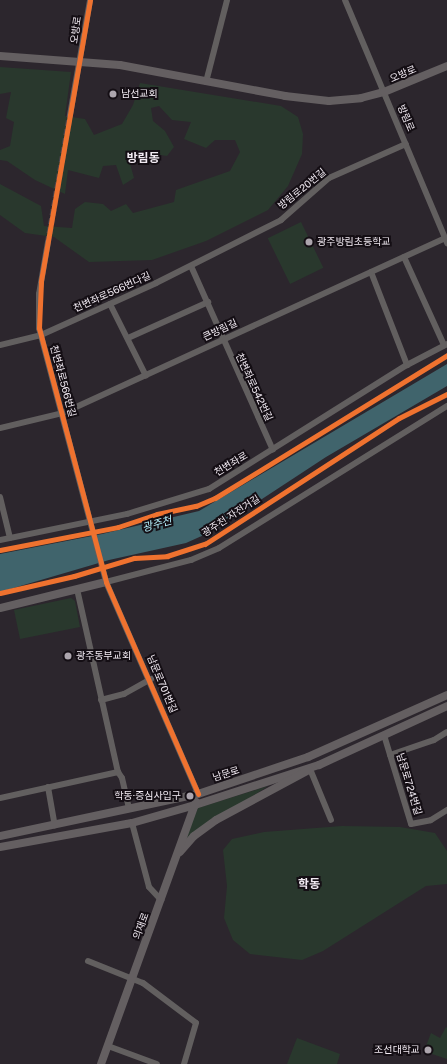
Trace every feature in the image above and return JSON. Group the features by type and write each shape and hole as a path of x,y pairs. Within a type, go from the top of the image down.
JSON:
{"main road":[{"name":"오방로","path":"0,56 133,67 206,82 313,100 349,100 384,92 447,66"},
{"path":"0,608 106,582"},
{"name":"남문로","path":"0,836 198,794 284,766 447,695"},
{"name":"남문로","path":"0,847 132,823 195,805 300,769 319,765 447,706"},
{"path":"386,734 390,727 396,723 394,719"},
{"path":"176,856 194,836 216,820 319,765"},
{"name":"의재로","path":"101,1064 198,794"}],"street":[{"name":"오방로","path":"81,62 90,0"},
{"path":"206,82 227,0"},
{"name":"방림로","path":"345,0 446,241"},
{"path":"70,115 81,62"},
{"name":"방림로20번길","path":"191,266 281,220 329,178 406,144"},
{"name":"큰방림길","path":"0,428 62,413 404,257 446,241"},
{"name":"천변좌로566번길","path":"48,242 38,311 41,335 106,582"},
{"path":"404,257 445,344"},
{"name":"천변좌로542번길","path":"191,266 225,339 226,350 273,450"},
{"name":"천변좌로566번다길","path":"0,345 41,335 191,266"},
{"path":"371,272 408,365"},
{"path":"128,338 208,302"},
{"path":"110,304 146,376"},
{"name":"천변좌로","path":"0,540 90,522 194,495 209,489 408,365 445,344"},
{"path":"106,582 191,560 219,548 447,406"},
{"path":"0,497 10,538"},
{"name":"남문로701번길","path":"106,582 151,679 198,794"},
{"path":"77,590 118,772 122,778 129,809"},
{"path":"101,700 124,694 151,679"},
{"path":"390,755 434,740 447,732"},
{"name":"남문로724번길","path":"386,734 390,755 411,824 431,820 447,810"},
{"path":"310,769 331,820"},
{"path":"0,798 118,772"},
{"path":"48,788 55,825"},
{"path":"132,823 148,887 161,900"},
{"path":"88,961 143,983 196,1024 184,1064"},
{"path":"108,1046 157,1064"}],"green space":[{"path":"0,67 71,72 65,116 85,119 94,135 122,124 133,105 140,83 281,106 298,117 303,134 302,154 288,186 268,210 206,241 152,260 89,262 54,237 25,233 0,215 0,184 41,206 44,226 72,228 75,209 85,202 103,204 111,211 126,204 133,213 174,202 176,190 230,171 240,152 235,140 215,140 206,148 184,139 191,122 172,120 159,106 151,108 153,121 165,131 174,147 167,156 147,153 129,160 134,178 123,185 116,165 103,166 99,178 68,170 65,194 35,180 7,161 0,160 0,150 10,146 14,122 6,118 11,92 0,94"},
{"path":"301,222 323,268 290,284 268,238"},
{"path":"71,598 75,601 80,627 20,639 14,610"},
{"path":"268,786 242,803 181,846 198,808"},
{"path":"342,826 400,827 435,833 447,851 447,884 426,886 323,951 302,960 250,954 233,940 224,918 227,886 223,850 232,839 264,832"},
{"path":"446,1027 447,1059 429,1053 426,1046 431,1033 440,1038"},
{"path":"297,1038 340,1054 337,1064 287,1064"}],"water":[{"name":"광주천","path":"447,364 447,386 326,457 215,530 186,543 109,560 0,592 0,554 102,534 199,511"}],"tunnel":[{"path":"48,242 70,115"}],"cycle path":[{"path":"90,0 41,282 39,328 106,582 198,794"},
{"path":"0,550 118,527 157,514 196,506 215,498 447,355"},
{"name":"광주천 자전거길","path":"0,593 74,576 134,558 167,556 205,544 399,418 447,394"}],"place":[{"name":"남선교회","path":"113,94"},
{"name":"광주방림초등학교","path":"309,242"},
{"name":"광주동부교회","path":"68,656"},
{"name":"학동·증심사입구","path":"190,796"},
{"name":"조선대학교","path":"428,1050"}],"district":[{"name":"방림동","path":"143,159"},
{"name":"학동","path":"309,885"}]}
